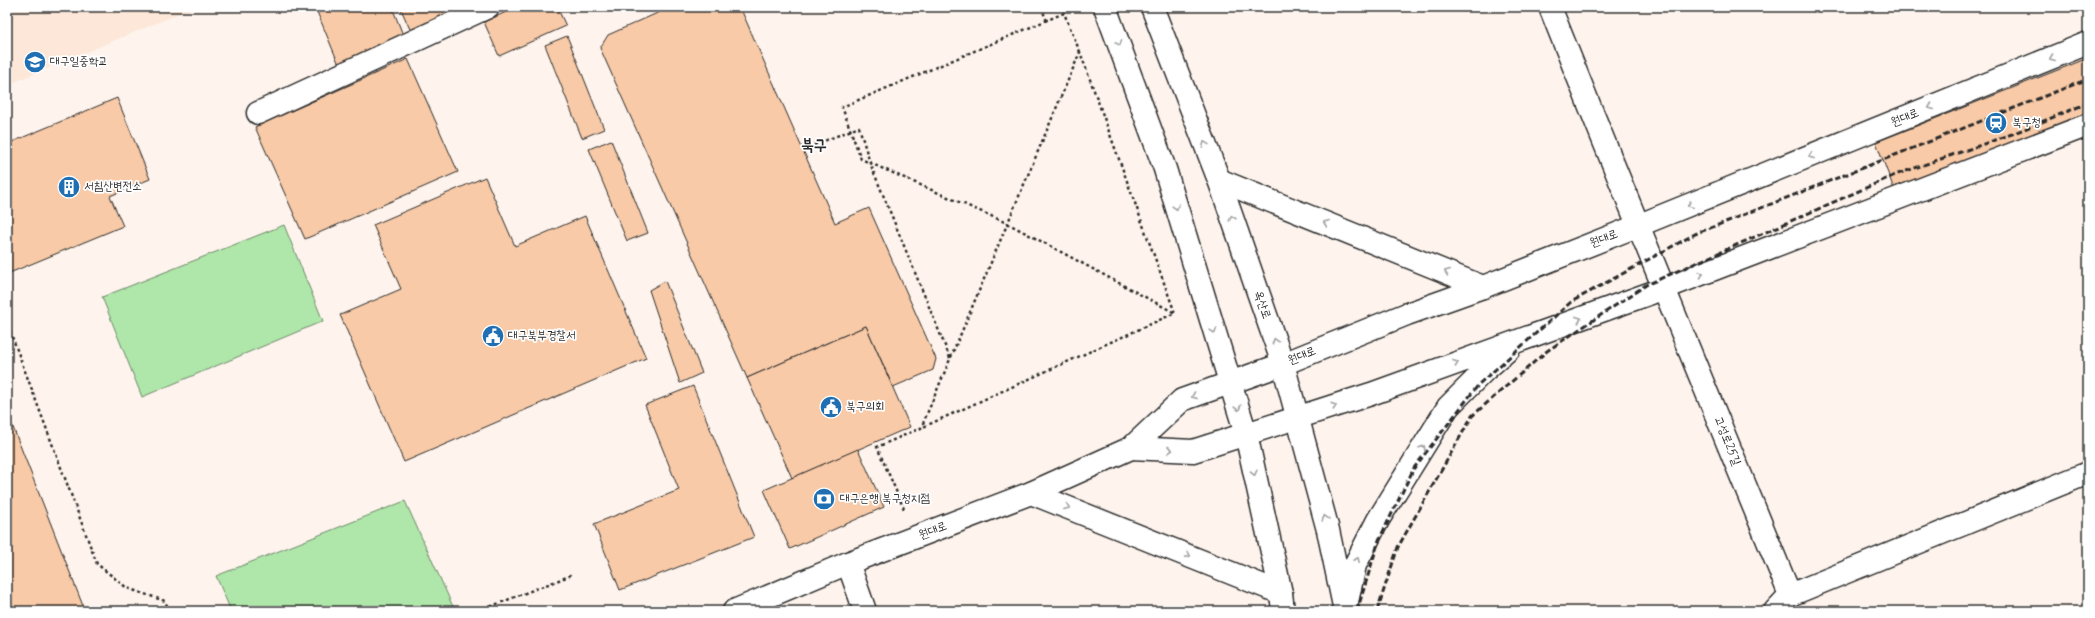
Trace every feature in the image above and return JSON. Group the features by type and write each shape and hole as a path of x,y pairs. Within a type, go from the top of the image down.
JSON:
{"main road":[{"path":"258,113 488,7"},
{"path":"1105,7 1165,169 1246,434 1282,602"},
{"name":"옥산로","path":"1152,7 1219,180 1282,364 1328,530 1345,611"},
{"name":"고성로25길","path":"1550,7 1637,226 1665,288 1790,595"},
{"name":"원대로","path":"734,611 848,563 1031,493 1131,448 1182,400 1282,364 1406,314 1483,286 1637,226 2088,44"},
{"name":"원대로","path":"1131,448 1193,451 1297,419 1665,288 2088,125"},
{"path":"1219,180 1483,286"},
{"path":"1345,611 1354,565 1378,520 1448,407 1517,341"},
{"path":"1775,611 1790,595 2088,473"},
{"path":"1031,493 1282,602"},
{"path":"848,563 866,611"}],"path":[{"path":"1041,7 1047,21"},
{"path":"1064,13 1080,52 1176,313 1007,223 861,159 842,107 1064,13"},
{"path":"921,428 1080,52"},
{"path":"814,144 859,127 870,163 950,359"},
{"path":"916,537 877,446 921,428 1176,313"},
{"path":"10,331 97,564 127,588 165,601 169,611"},
{"path":"479,611 569,576 572,573"}],"shaded area":[{"name":"대구일중학교","path":"7,7 195,7 7,85"}],"green space":[{"path":"284,225 323,321 142,397 102,297"},
{"path":"405,501 455,611 231,611 216,576"}],"building":[{"path":"315,7 392,7 405,40 340,67"},
{"path":"400,7 477,7 413,36"},
{"path":"517,7 557,7 566,26 499,56 484,22"},
{"path":"671,7 740,7 835,223 869,208 936,359 933,370 893,387 866,326 747,378 600,48 608,35"},
{"path":"567,36 604,129 582,138 545,45"},
{"path":"2088,58 2088,122 1897,197 1876,142"},
{"path":"408,59 458,172 305,239 255,127"},
{"name":"서침산변전소","path":"117,98 150,179 110,196 123,226 7,274 7,144"},
{"path":"611,140 648,233 627,241 589,149"},
{"name":"대구북부경찰서","path":"485,177 515,246 585,216 646,358 404,462 340,315 401,289 373,225"},
{"path":"665,281 702,373 680,383 649,290"},
{"name":"북구의회","path":"866,326 910,427 792,478 747,378"},
{"path":"693,386 754,537 620,590 594,524 679,490 645,405"},
{"path":"7,412 85,611 7,611"},
{"name":"대구은행 북구청지점","path":"858,449 884,507 790,549 764,490"}],"railway":[{"path":"1357,611 1379,540 1414,468 1479,384 1571,302 1695,234 2088,79"},
{"path":"1377,611 1398,547 1472,416 1547,351 1646,285 1895,175 2012,134 2088,103"}],"place":[{"name":"대구일중학교","path":"35,62"},
{"name":"북구청","path":"1996,123"},
{"name":"서침산변전소","path":"69,187"},
{"name":"대구북부경찰서","path":"493,336"},
{"name":"북구의회","path":"831,407"},
{"name":"대구은행 북구청지점","path":"824,499"}],"district":[{"name":"북구","path":"814,145"}]}
